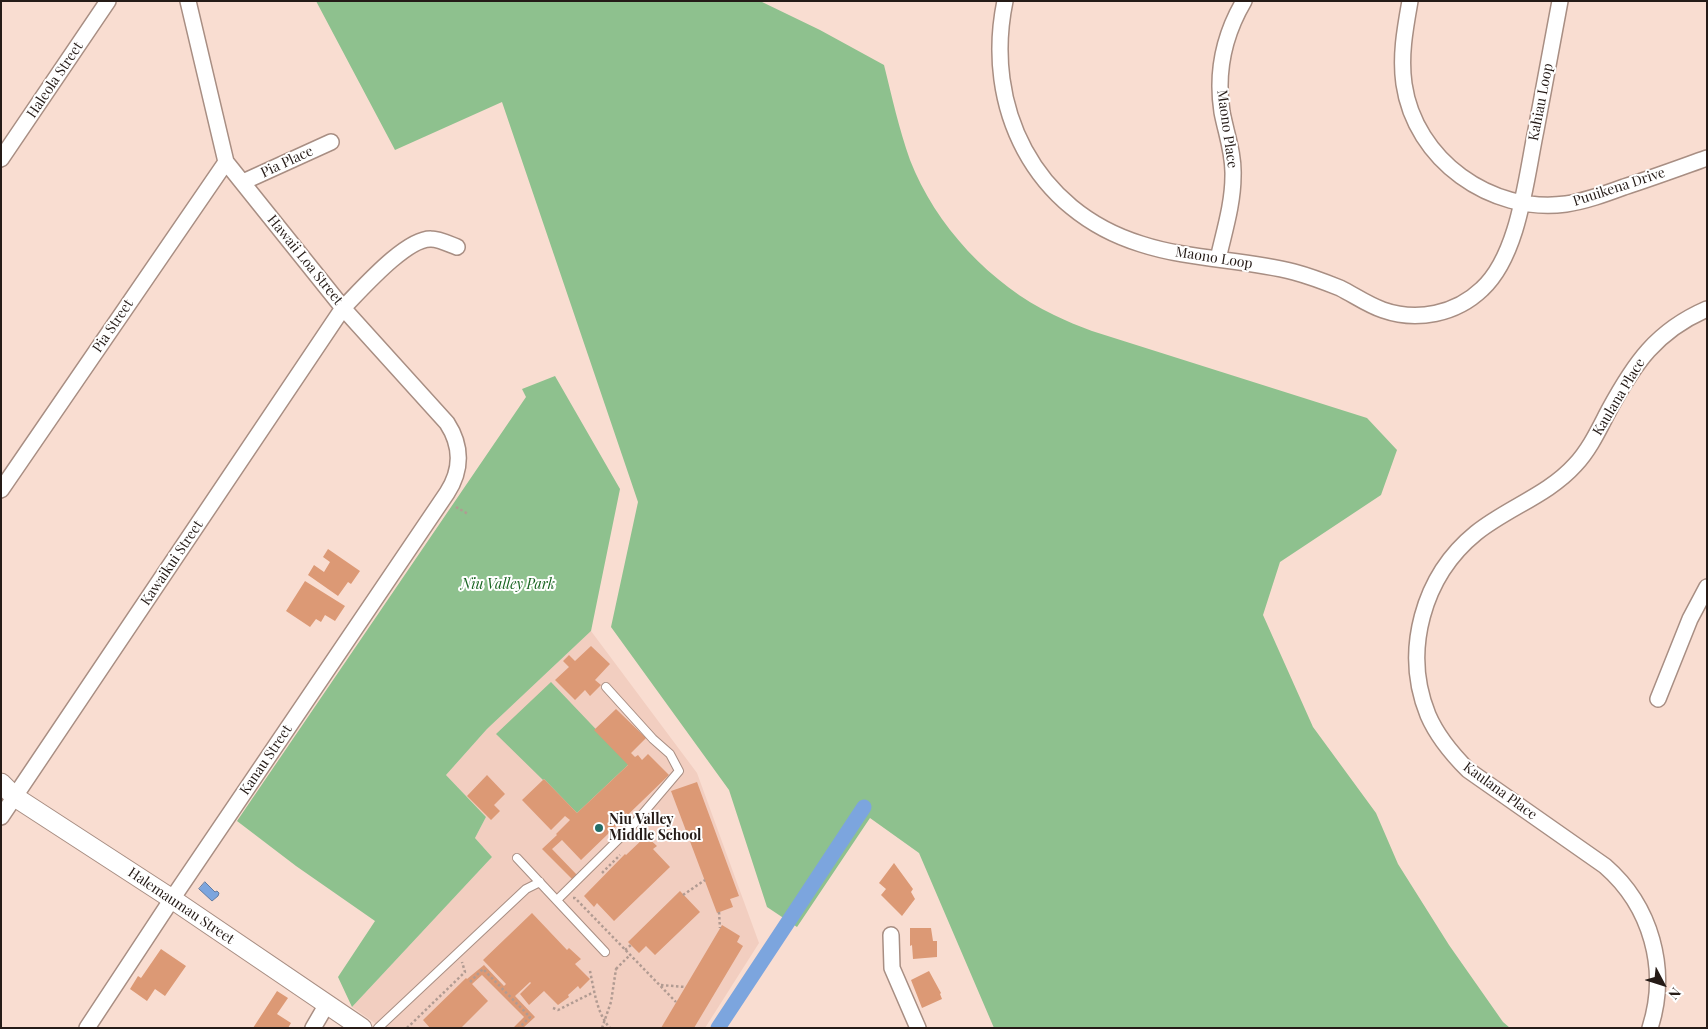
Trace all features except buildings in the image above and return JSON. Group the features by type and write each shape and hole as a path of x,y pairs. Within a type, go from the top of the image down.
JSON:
{"street":[{"name":"Haleola Street","path":"1,159 108,1"},
{"name":"Hawaii Loa Street","path":"188,1 226,162 344,308 450,428 456,441 459,460 454,481 447,493"},
{"name":"Maono Loop","path":"1005,1 999,41 999,62 1006,103 1020,141 1042,176 1055,191 1075,209 1103,228 1122,237 1161,250 1296,272 1340,288 1372,306 1394,314 1412,316 1432,314 1458,306 1481,291 1491,281 1505,258 1522,203"},
{"name":"Maono Place","path":"1218,259 1231,200 1234,175 1220,99 1220,71 1226,41 1244,1"},
{"name":"Puuikena Drive","path":"1410,1 1404,37 1402,70 1408,102 1420,132 1440,158 1464,179 1492,195 1522,203 1552,205 1582,201 1707,158"},
{"name":"Kahiau Loop","path":"1522,203 1560,1"},
{"name":"Pia Place","path":"242,182 331,142"},
{"name":"Pia Street","path":"1,490 226,162"},
{"name":"Kawaikui Street","path":"1,818 344,308 402,251 420,240 432,239 456,247"},
{"name":"Kaulana Place","path":"1650,1028 1658,992 1656,957 1648,926 1633,898 1620,880 1605,866 1468,770 1456,758 1436,730 1423,698 1417,665 1418,631 1427,598 1434,583 1453,556 1476,533 1563,477 1593,441 1624,384 1644,354 1670,330 1707,309"},
{"name":"Kanau Street","path":"87,1028 447,493"},
{"path":"1658,699 1690,619 1707,587"},
{"name":"Halemaumau Street","path":"1,783 15,797 172,899 362,1028"},
{"path":"890,935 892,968 918,1028"},
{"path":"313,1028 327,1004"}],"lane":[{"path":"557,900 634,824 679,771 670,754 653,739 606,687"},
{"path":"517,858 605,952"},
{"path":"378,1028 526,889 540,882"}],"path":[{"path":"456,507 468,514"},
{"path":"683,895 705,880"},
{"path":"569,895 575,898 676,1002"},
{"path":"719,912 720,928"},
{"path":"625,950 631,945"},
{"path":"602,1028 611,1002 617,970 630,955"},
{"path":"407,1028 465,972 462,962"},
{"path":"470,982 483,969 530,1017 519,1028"},
{"path":"590,971 594,992 605,1022 610,1028"},
{"path":"660,985 685,986"},
{"path":"553,1008 558,1010 594,992"}],"shaded area":[{"name":"Niu Valley Middle School","path":"591,631 697,773 759,943 705,1028 382,1028 352,1007 492,857 475,838 486,817 446,775 487,729"}],"green space":[{"path":"316,1 760,1 820,30 884,65 902,137 921,184 950,230 987,270 1008,287 1054,315 1092,331 1367,418 1397,450 1381,495 1280,562 1263,615 1313,727 1376,813 1398,864 1449,945 1503,1022 1510,1028 994,1028 919,853 870,818 797,927 767,907 729,790 611,627 638,502 502,102 395,150"},
{"name":"Niu Valley Park","path":"555,376 620,489 591,631 487,729 446,775 486,817 475,838 492,857 352,1007 338,977 375,921 296,866 237,821 526,397 522,389"},
{"path":"551,682 629,764 577,813 496,734"}],"water":[{"path":"205,882 215,892 219,893 212,901 199,889"}],"waterway":[{"path":"718,1028 864,807"}],"place":[{"name":"Niu Valley Middle School","path":"599,828"}]}
